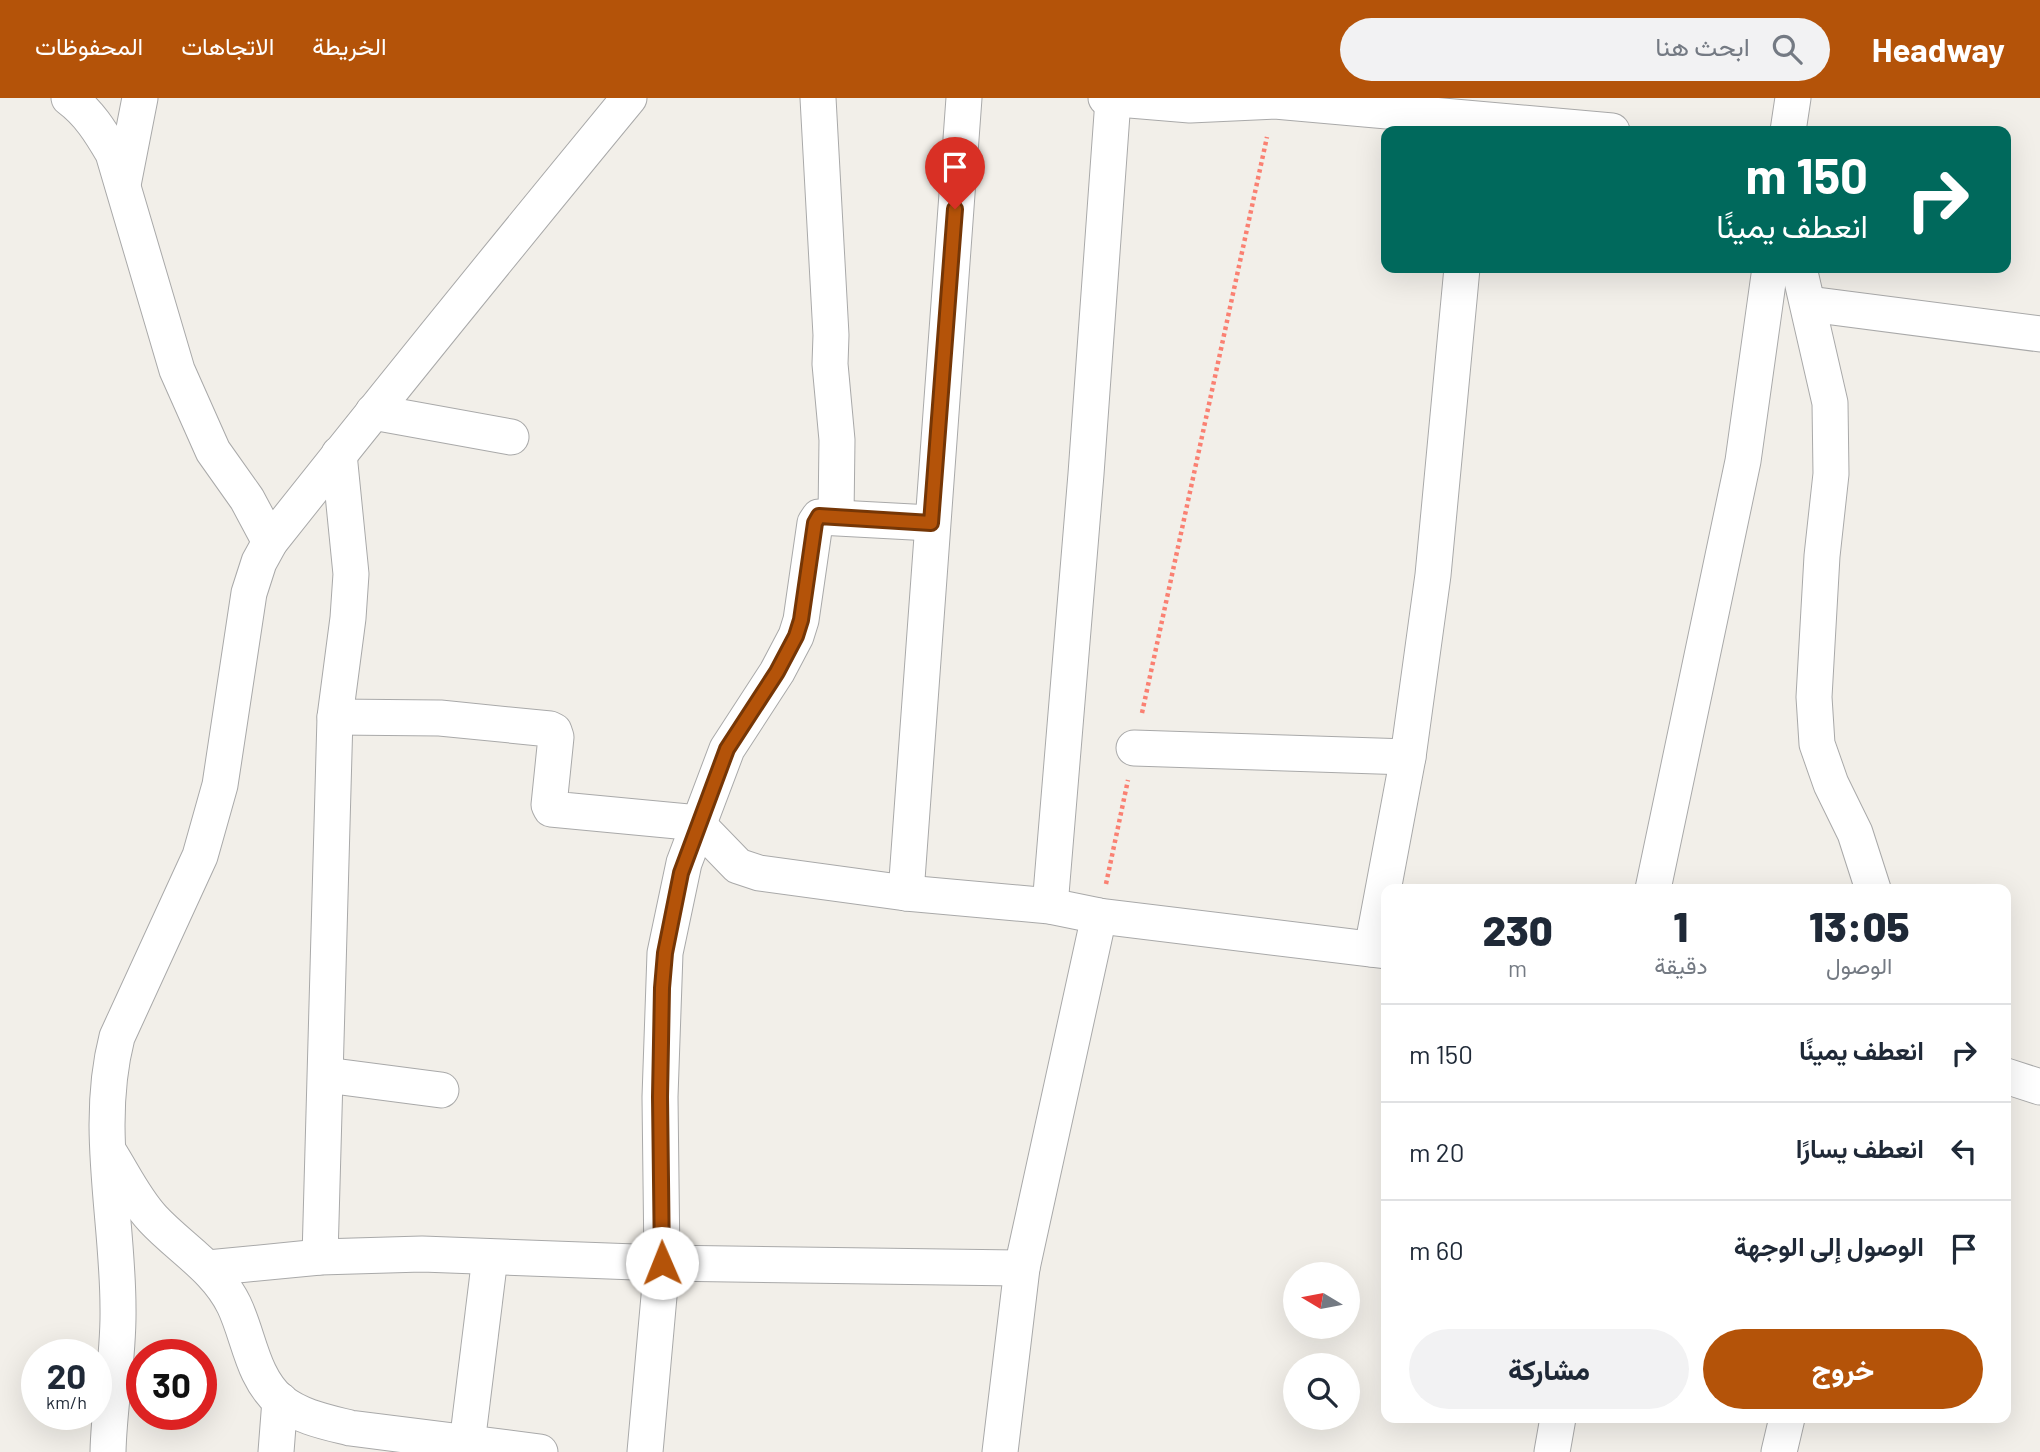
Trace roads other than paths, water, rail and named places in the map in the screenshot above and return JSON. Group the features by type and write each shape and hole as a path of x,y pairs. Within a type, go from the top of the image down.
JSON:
{"street":[{"path":"69,98 81,107 97,126 113,153 177,370 213,451 247,499 270,542"},
{"path":"123,185 140,98"},
{"path":"108,1452 110,1410 116,1371 118,1307 108,1150 109,1065 117,1037 200,856 207,835 220,785 249,593 258,562 270,542 373,412 629,98"},
{"path":"818,98 831,335 830,363 837,440 836,516"},
{"path":"906,894 964,98"},
{"path":"1789,126 1793,98"},
{"path":"1050,906 1085,488 1109,99 1190,105 1275,101 1475,116 1566,126"},
{"path":"1389,884 1433,575 1462,273"},
{"path":"1654,884 1743,461 1769,273"},
{"path":"1801,273 1830,403 1830,474 1822,556 1814,697 1817,744 1831,784 1855,833 1871,884"},
{"path":"1809,304 2040,334"},
{"path":"373,412 511,436"},
{"path":"320,1257 335,717 351,574 340,454"},
{"path":"645,1452 662,1263 660,1097 664,967 681,873 727,749 777,672 796,636 801,620 815,523 819,516 931,523"},
{"path":"335,717 440,718 550,729 556,737 549,805 551,809 688,822 698,826 738,866 759,873 906,894 1050,906 1099,916 1379,950"},
{"path":"1134,748 1408,757"},
{"path":"1000,1452 1022,1268 1099,916"},
{"path":"326,1075 441,1090"},
{"path":"2011,1078 2040,1087"},
{"path":"108,1150 151,1217 208,1268 234,1305 262,1378 280,1400 320,1421 350,1428 467,1447 540,1452"},
{"path":"208,1268 320,1257 422,1254 662,1263 1022,1268"},
{"path":"467,1447 490,1256"},
{"path":"276,1452 280,1400"},
{"path":"1552,1452 1557,1423"},
{"path":"1779,1452 1786,1423"}]}
